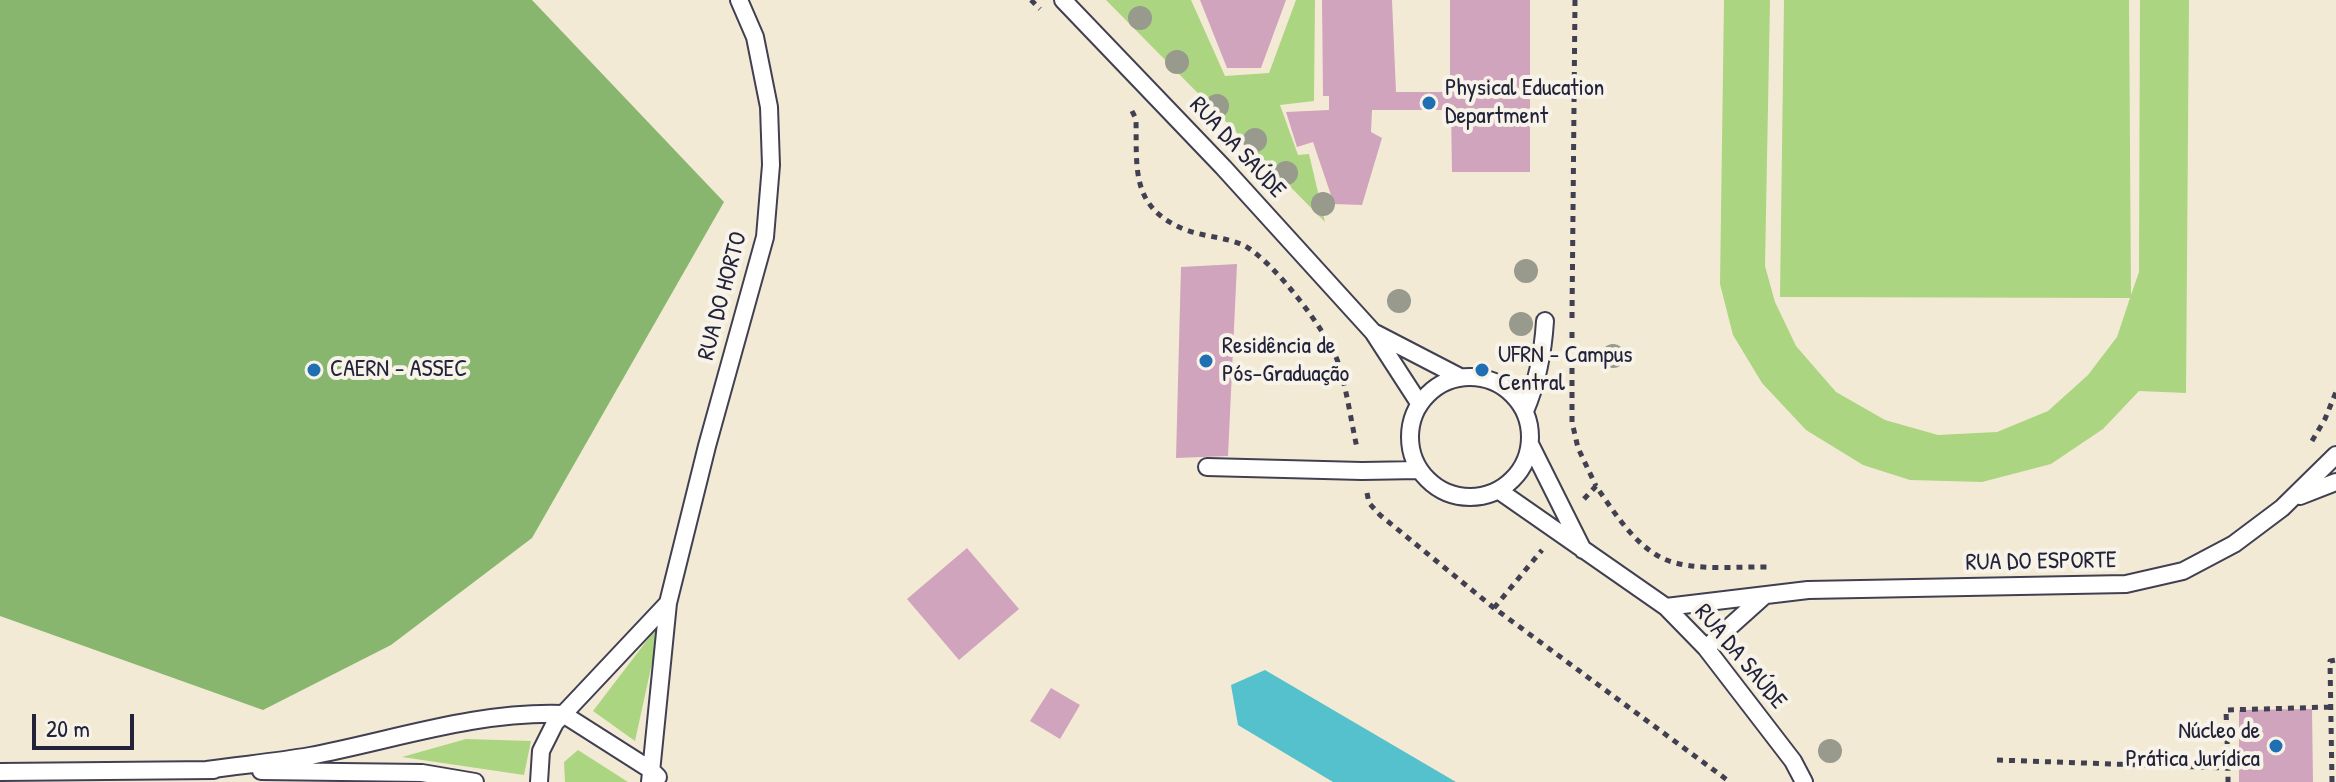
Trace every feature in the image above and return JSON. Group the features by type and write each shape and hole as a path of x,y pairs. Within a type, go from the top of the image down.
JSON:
{"lane":[{"name":"RUA DO HORTO","path":"654,778 668,603 707,446 765,237 771,165 769,107 755,37 739,0"},
{"name":"RUA DA SAÚDE","path":"1063,0 1223,167 1373,332 1419,403"},
{"path":"1460,377 1431,390 1419,403 1409,437 1412,454 1419,470 1431,483 1446,492 1481,496 1498,490 1512,480 1524,463 1530,444 1525,411 1535,389 1542,358 1545,321"},
{"name":"RUA DA SAÚDE","path":"1373,332 1460,377 1492,380 1509,390 1525,411"},
{"path":"1530,444 1583,551"},
{"name":"RUA DO ESPORTE","path":"1666,607 1808,590 2126,584 2183,571 2234,544 2295,498 2336,455"},
{"path":"1207,467 1419,470"},
{"name":"RUA DO ESPORTE","path":"2295,498 2336,482"},
{"name":"RUA DA SAÚDE","path":"1498,490 1666,607 1706,648 1793,761 1804,782"},
{"path":"1706,648 1764,596"},
{"name":"RUA DO HORTO","path":"539,782 541,751 563,714 668,603"},
{"path":"207,770 309,756 440,726 492,718 563,714 654,778"},
{"path":"0,772 207,770 422,773 475,782"}],"path":[{"path":"1031,0 1048,17"},
{"path":"1575,0 1572,422 1578,448 1596,486 1623,524 1645,547 1664,559 1682,565 1784,567"},
{"path":"1129,105 1136,119 1137,177 1146,202 1185,229 1246,247 1287,284 1314,320 1338,362 1369,503 1494,608 1730,782"},
{"path":"2305,450 2325,419 2336,392"},
{"path":"1568,518 1596,486"},
{"path":"1494,608 1556,532"},
{"path":"2332,782 2330,661 2336,660"},
{"path":"2228,782 2226,710 2331,707"},
{"path":"1997,760 2228,768"}],"green space":[{"name":"CAERN - ASSEC","path":"0,0 532,0 724,202 532,538 391,645 263,710 0,616"},
{"path":"1106,0 1191,0 1225,76 1269,73 1296,0 1315,0 1314,101 1280,105 1298,155 1309,154 1325,222"},
{"path":"1724,0 1770,0 1765,266 1775,302 1796,346 1836,392 1885,420 1938,435 1997,432 2048,411 2088,375 2117,337 2130,298 1780,297 1784,0 2129,0 2131,295 2139,272 2140,0 2189,0 2186,393 2139,391 2103,429 2051,464 1982,482 1910,480 1863,465 1806,430 1762,383 1733,335 1720,284"},
{"path":"661,622 635,741 593,711"},
{"path":"466,739 531,741 524,775 402,757"},
{"path":"578,750 628,782 565,782 564,762"}],"water":[{"path":"1265,670 1456,782 1333,782 1238,725 1231,685"}],"building":[{"path":"1200,0 1286,0 1261,68 1227,68"},
{"name":"Physical Education Department","path":"1322,0 1392,0 1396,92 1450,92 1450,0 1530,0 1530,172 1452,172 1451,110 1372,110 1371,132 1382,138 1362,205 1334,204 1313,142 1297,147 1286,112 1329,110 1329,96 1323,96"},
{"name":"Residência de Pós-Graduação","path":"1237,264 1228,456 1176,458 1181,267"},
{"path":"967,548 1019,609 959,660 907,599"},
{"path":"1051,688 1080,705 1060,739 1030,721"},
{"name":"Núcleo de Prática Jurídica","path":"2312,709 2313,782 2239,782 2239,710"}],"place":[{"name":"Physical Education Department","path":"1429,103"},
{"name":"Residência de Pós-Graduação","path":"1206,361"},
{"name":"CAERN - ASSEC","path":"314,370"},
{"name":"UFRN - Campus Central","path":"1482,370"},
{"name":"Núcleo de Prática Jurídica","path":"2276,746"}]}
